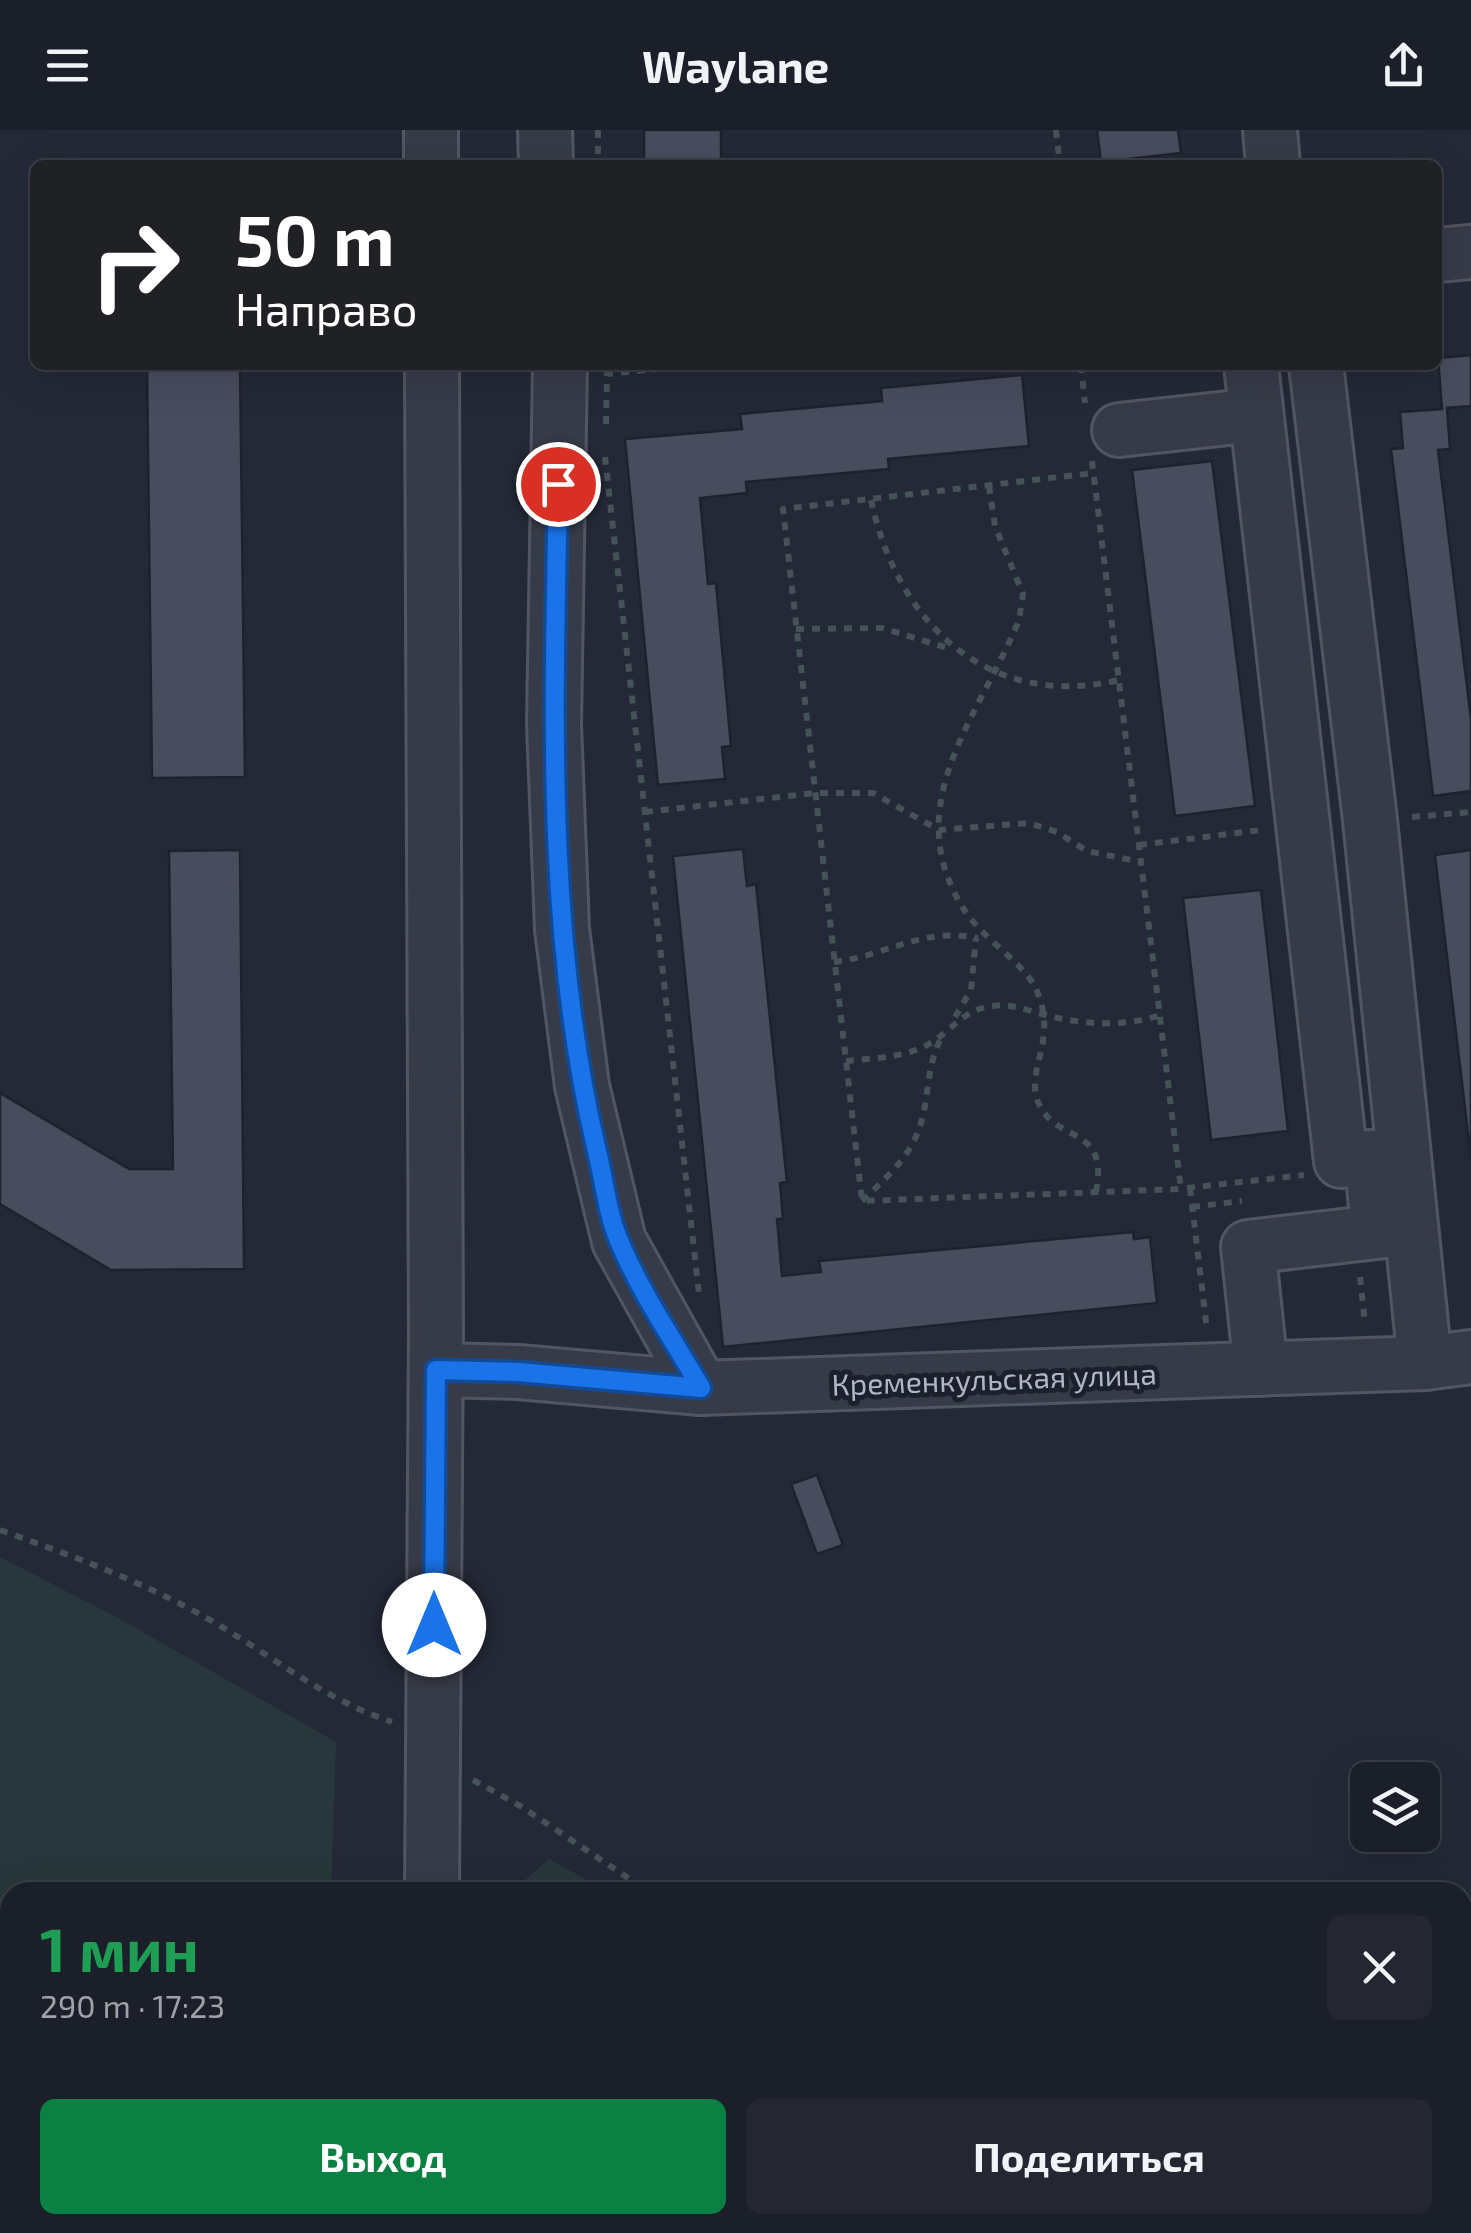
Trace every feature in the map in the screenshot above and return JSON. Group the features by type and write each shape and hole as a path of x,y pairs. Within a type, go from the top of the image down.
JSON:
{"street":[{"path":"431,130 431,160"},
{"path":"546,130 546,160"},
{"path":"1270,130 1273,160"},
{"path":"1442,255 1471,252"},
{"path":"432,370 436,1370 432,1882"},
{"path":"560,370 554,724 562,929 582,1086 619,1241 701,1388"},
{"path":"1317,370 1370,820 1395,1230"},
{"path":"1118,430 1254,390 1341,1160 1371,1157 1395,1230 1448,1360"},
{"path":"1262,1368 1248,1247 1395,1230"},
{"name":"Кременкульская улица","path":"436,1370 518,1372 701,1388 1448,1360"}],"path":[{"path":"598,130 598,160"},
{"path":"1056,130 1059,160"},
{"path":"648,370 607,374 606,460 701,1311"},
{"path":"862,1200 782,510 1094,474 1160,1015 1208,1337"},
{"path":"989,485 995,526 1023,594 1020,620 948,764 939,801 938,830 946,873 962,908 986,940 1034,984 1047,1016 1045,1046 1034,1080 1036,1098 1046,1118 1082,1136 1100,1174 1096,1192"},
{"path":"870,499 880,542 905,594 930,628 961,654"},
{"path":"796,629 882,628 1049,686 1092,686 1119,680"},
{"path":"645,812 815,792 873,793 938,830 1029,822 1057,832 1086,851 1141,862"},
{"path":"1370,820 1471,812"},
{"path":"1139,845 1303,825"},
{"path":"834,962 868,958 925,935 949,932 986,940"},
{"path":"862,1200 888,1177 918,1134 930,1058 971,990 976,938"},
{"path":"846,1061 913,1052 933,1042 968,1011 994,1006 1017,1006 1047,1016 1116,1024 1160,1015"},
{"path":"862,1200 1186,1188 1325,1173 1341,1160"},
{"path":"0,1530 122,1574 212,1622 344,1706 433,1747 633,1882"}],"shaded area":[{"path":"0,1557 118,1618 336,1742 331,1882 0,1882"},
{"path":"549,1859 591,1882 523,1882"}],"building":[{"path":"644,130 721,130 721,160 644,160"},
{"path":"1097,130 1178,130 1181,153 1101,160"},
{"path":"1471,355 1471,406 1447,408 1450,449 1438,450 1471,719 1471,791 1433,796 1391,449 1403,448 1400,412 1442,409 1439,370 1442,358"},
{"path":"147,370 240,370 245,777 152,778"},
{"path":"1022,375 1029,446 888,459 889,469 746,482 747,493 700,498 708,584 716,583 731,746 722,747 725,779 658,785 625,439 742,429 740,414 882,401 881,388"},
{"path":"1212,461 1255,806 1175,816 1132,470"},
{"path":"743,849 747,886 756,884 787,1182 780,1183 783,1219 777,1219 782,1276 821,1272 819,1261 1133,1232 1134,1239 1150,1237 1157,1303 723,1347 673,856"},
{"path":"240,850 244,1269 111,1270 0,1204 0,1093 129,1169 173,1169 169,851"},
{"path":"1471,850 1471,1159 1435,855"},
{"path":"1261,890 1288,1131 1211,1140 1183,898"},
{"path":"817,1475 843,1545 817,1554 791,1484"}],"route":[{"path":"434,1625 436,1370 518,1372 701,1388 619,1241 582,1086 562,929 554,724 558,484"}]}
